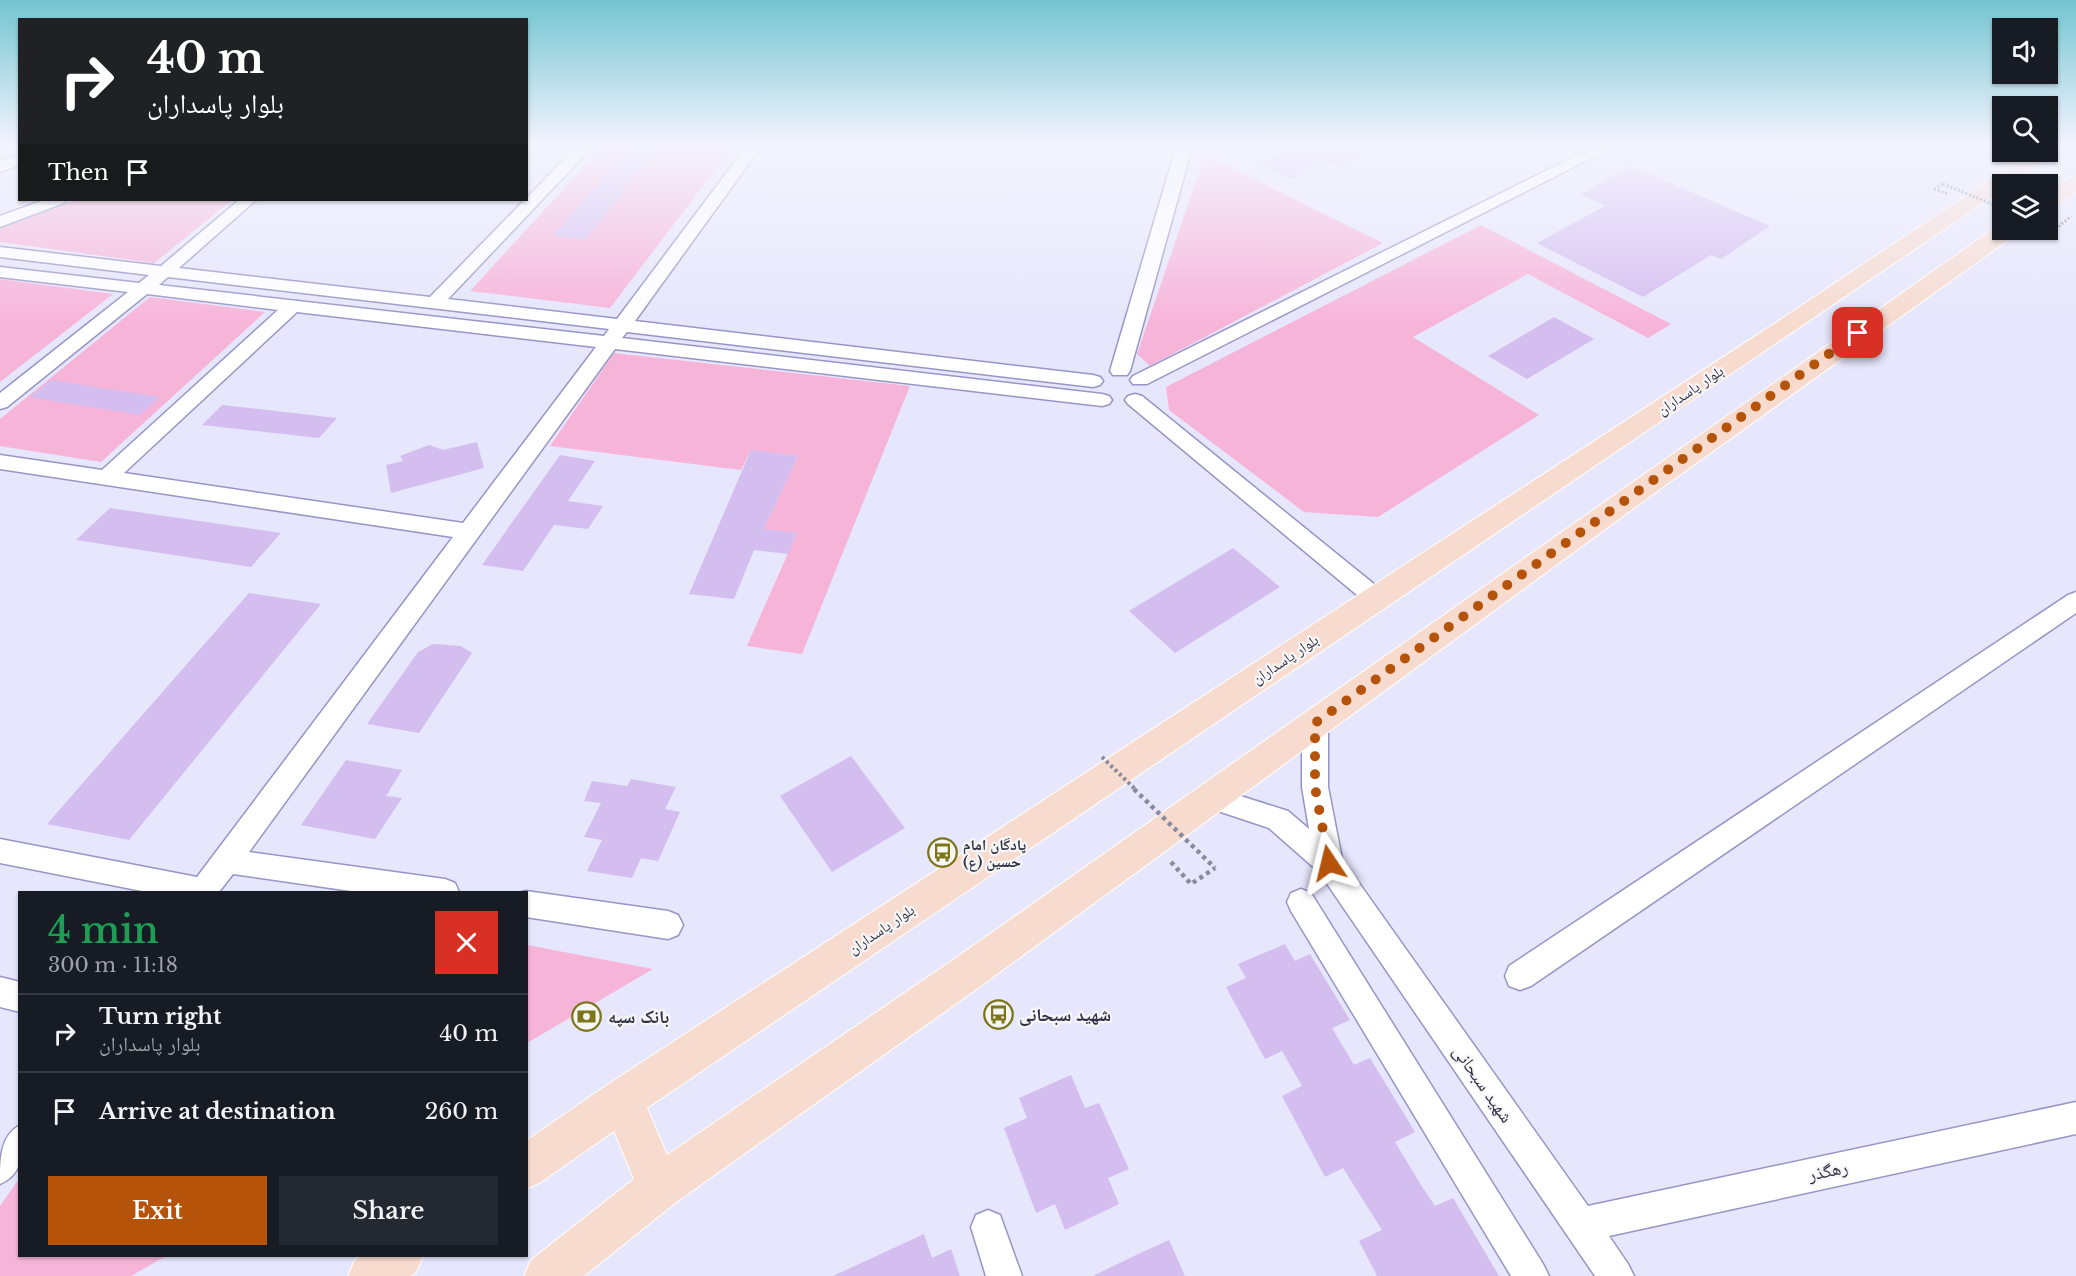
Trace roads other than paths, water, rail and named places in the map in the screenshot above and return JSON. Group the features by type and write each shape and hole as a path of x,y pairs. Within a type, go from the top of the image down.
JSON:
{"main road":[{"name":"بلوار پاسداران","path":"547,1276 659,1187 964,975 1315,723 1809,339 1979,204"},
{"name":"بلوار پاسداران","path":"528,1166 622,1100 1377,599 1809,339 1992,238"},
{"path":"622,1100 659,1187"},
{"path":"371,1276 399,1257"}],"street":[{"path":"0,222 49,204"},
{"path":"0,403 164,272 244,204"},
{"path":"434,303 530,204"},
{"path":"205,891 712,204"},
{"path":"1119,371 1168,204"},
{"path":"0,252 434,303 616,334 1119,404 1138,390 1497,204"},
{"path":"0,272 293,306 616,334 1093,381"},
{"path":"106,478 293,306"},
{"path":"1102,400 1092,392 1093,381 1103,373 1128,372 1138,390 1377,599"},
{"path":"0,462 469,532"},
{"path":"1520,976 2076,601"},
{"path":"1315,723 1315,787 1329,863"},
{"path":"1209,797 1278,819 1329,863"},
{"path":"0,851 199,891"},
{"path":"226,861 438,891"},
{"name":"شهید سبحانی","path":"1329,863 1616,1276"},
{"path":"1301,902 1531,1276"},
{"path":"528,904 668,925"},
{"path":"0,992 18,996"},
{"name":"رهگذر","path":"1581,1225 2076,1118"},
{"path":"0,1167 18,1144"},
{"path":"987,1227 1004,1276"}],"place":[{"name":"پادگان امام حسین (ع)","path":"942,853"},
{"name":"شهید سبحانی","path":"998,1015"},
{"name":"بانک سپه","path":"587,1017"}]}
